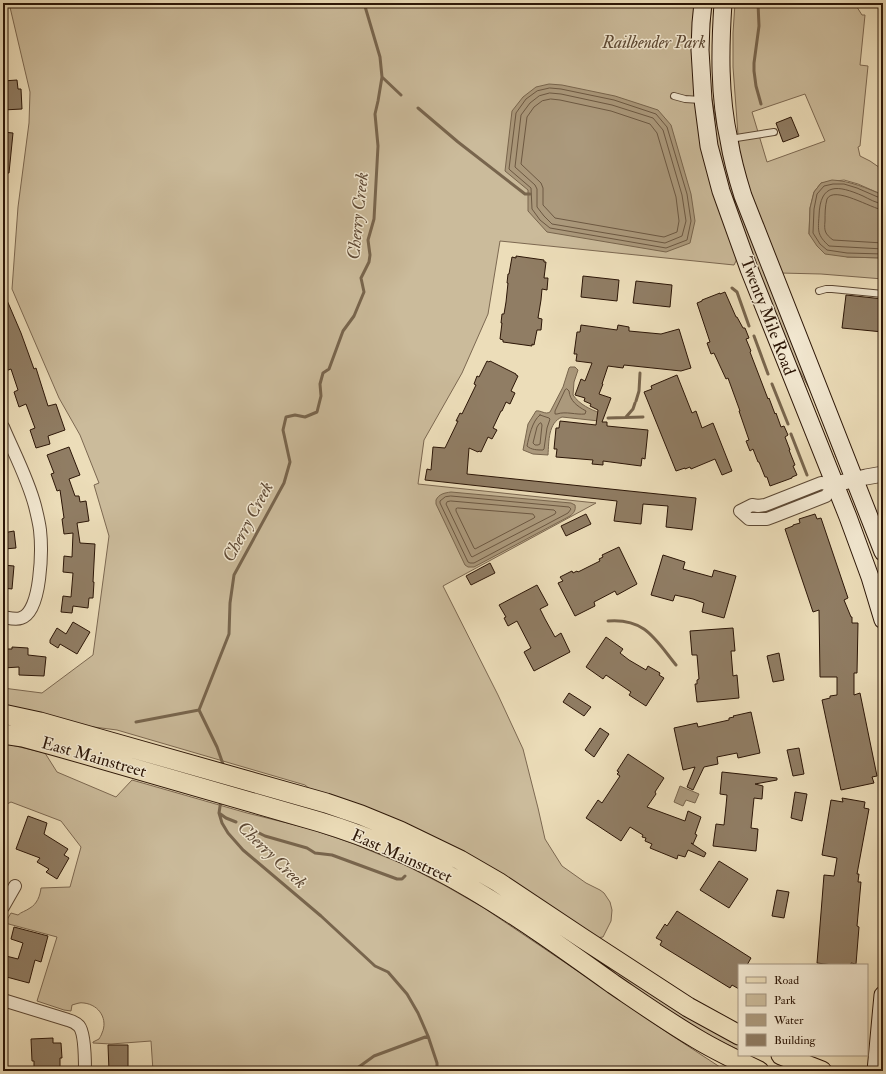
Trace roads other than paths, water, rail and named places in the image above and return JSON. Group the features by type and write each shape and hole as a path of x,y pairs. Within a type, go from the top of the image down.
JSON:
{"main road":[{"name":"Twenty Mile Road","path":"703,3 700,50 703,100 709,146 721,191 749,269 835,484 870,577 883,620"},
{"name":"Twenty Mile Road","path":"723,3 721,77 723,97 728,139 743,196 883,552"},
{"name":"East Mainstreet","path":"3,714 40,722 331,804 413,836 460,860 503,885 688,1006 738,1034"},
{"name":"East Mainstreet","path":"3,734 23,737 352,832 404,854 456,880 504,910 683,1031 759,1071"},
{"path":"876,1071 883,995"},
{"path":"784,1056 822,1071"}],"street":[{"path":"3,427 31,494 40,530 41,555 35,601 30,612 22,618 15,619 3,617"},
{"path":"835,484 826,496 775,516 749,519 740,511 752,505 758,506 769,504 821,483 835,484 883,474"},
{"path":"3,908 15,886"},
{"path":"3,1000 74,1022 80,1027 84,1044 86,1071"}],"lane":[{"path":"674,96 685,99 703,100"},
{"path":"728,139 774,132"},
{"path":"819,291 832,289 883,294"}],"water":[{"path":"549,84 562,85 615,96 658,110 671,125 691,194 695,221 690,243 666,252 547,232 528,211 528,190 505,171 512,111 523,97 536,87"},
{"path":"832,180 852,183 883,195 883,258 847,257 825,254 817,246 809,234 810,208 814,192 821,183"},
{"path":"570,367 575,367 578,370 574,382 573,395 582,404 600,413 599,421 562,417 554,424 550,433 548,455 533,454 523,450 528,424 536,411 546,413 550,412 563,387"},
{"path":"451,492 571,503 575,505 575,508 574,513 570,516 474,567 468,567 465,565 436,504 436,500 440,495"},
{"path":"680,786 699,794 695,803 686,800 683,806 674,802"}],"waterway":[{"name":"Cherry Creek","path":"224,767 217,747 199,710 229,634 230,603 234,575 284,483 290,462 283,430 286,417 295,415 305,417 317,412 321,396 320,384 323,373 329,369 343,331 354,316 364,292 361,278 369,262 370,255 368,240 374,219 378,146 375,114 382,77 380,57 364,3"},
{"path":"758,3 759,26 754,71 761,104"},
{"path":"382,77 401,95"},
{"path":"418,108 458,142 525,194 530,194"},
{"path":"732,288 737,292 749,326"},
{"path":"754,336 768,374"},
{"path":"636,401 639,391 640,373"},
{"path":"772,384 788,424"},
{"path":"626,417 633,409 635,403"},
{"path":"608,418 643,417"},
{"path":"791,434 807,475"},
{"path":"608,621 631,623 648,632 676,665"},
{"path":"136,722 199,710"},
{"name":"Cherry Creek","path":"221,800 219,813 222,823 228,833 243,850 321,916 375,966 388,972 407,994 418,1013 428,1036 437,1063 437,1071"},
{"path":"219,813 236,822"},
{"path":"251,829 265,836 307,848 315,853 332,855 397,879 402,879 405,876"},
{"path":"354,1071 374,1056 428,1036"}],"park label":[{"name":"Railbender Park","path":"654,42"}]}
